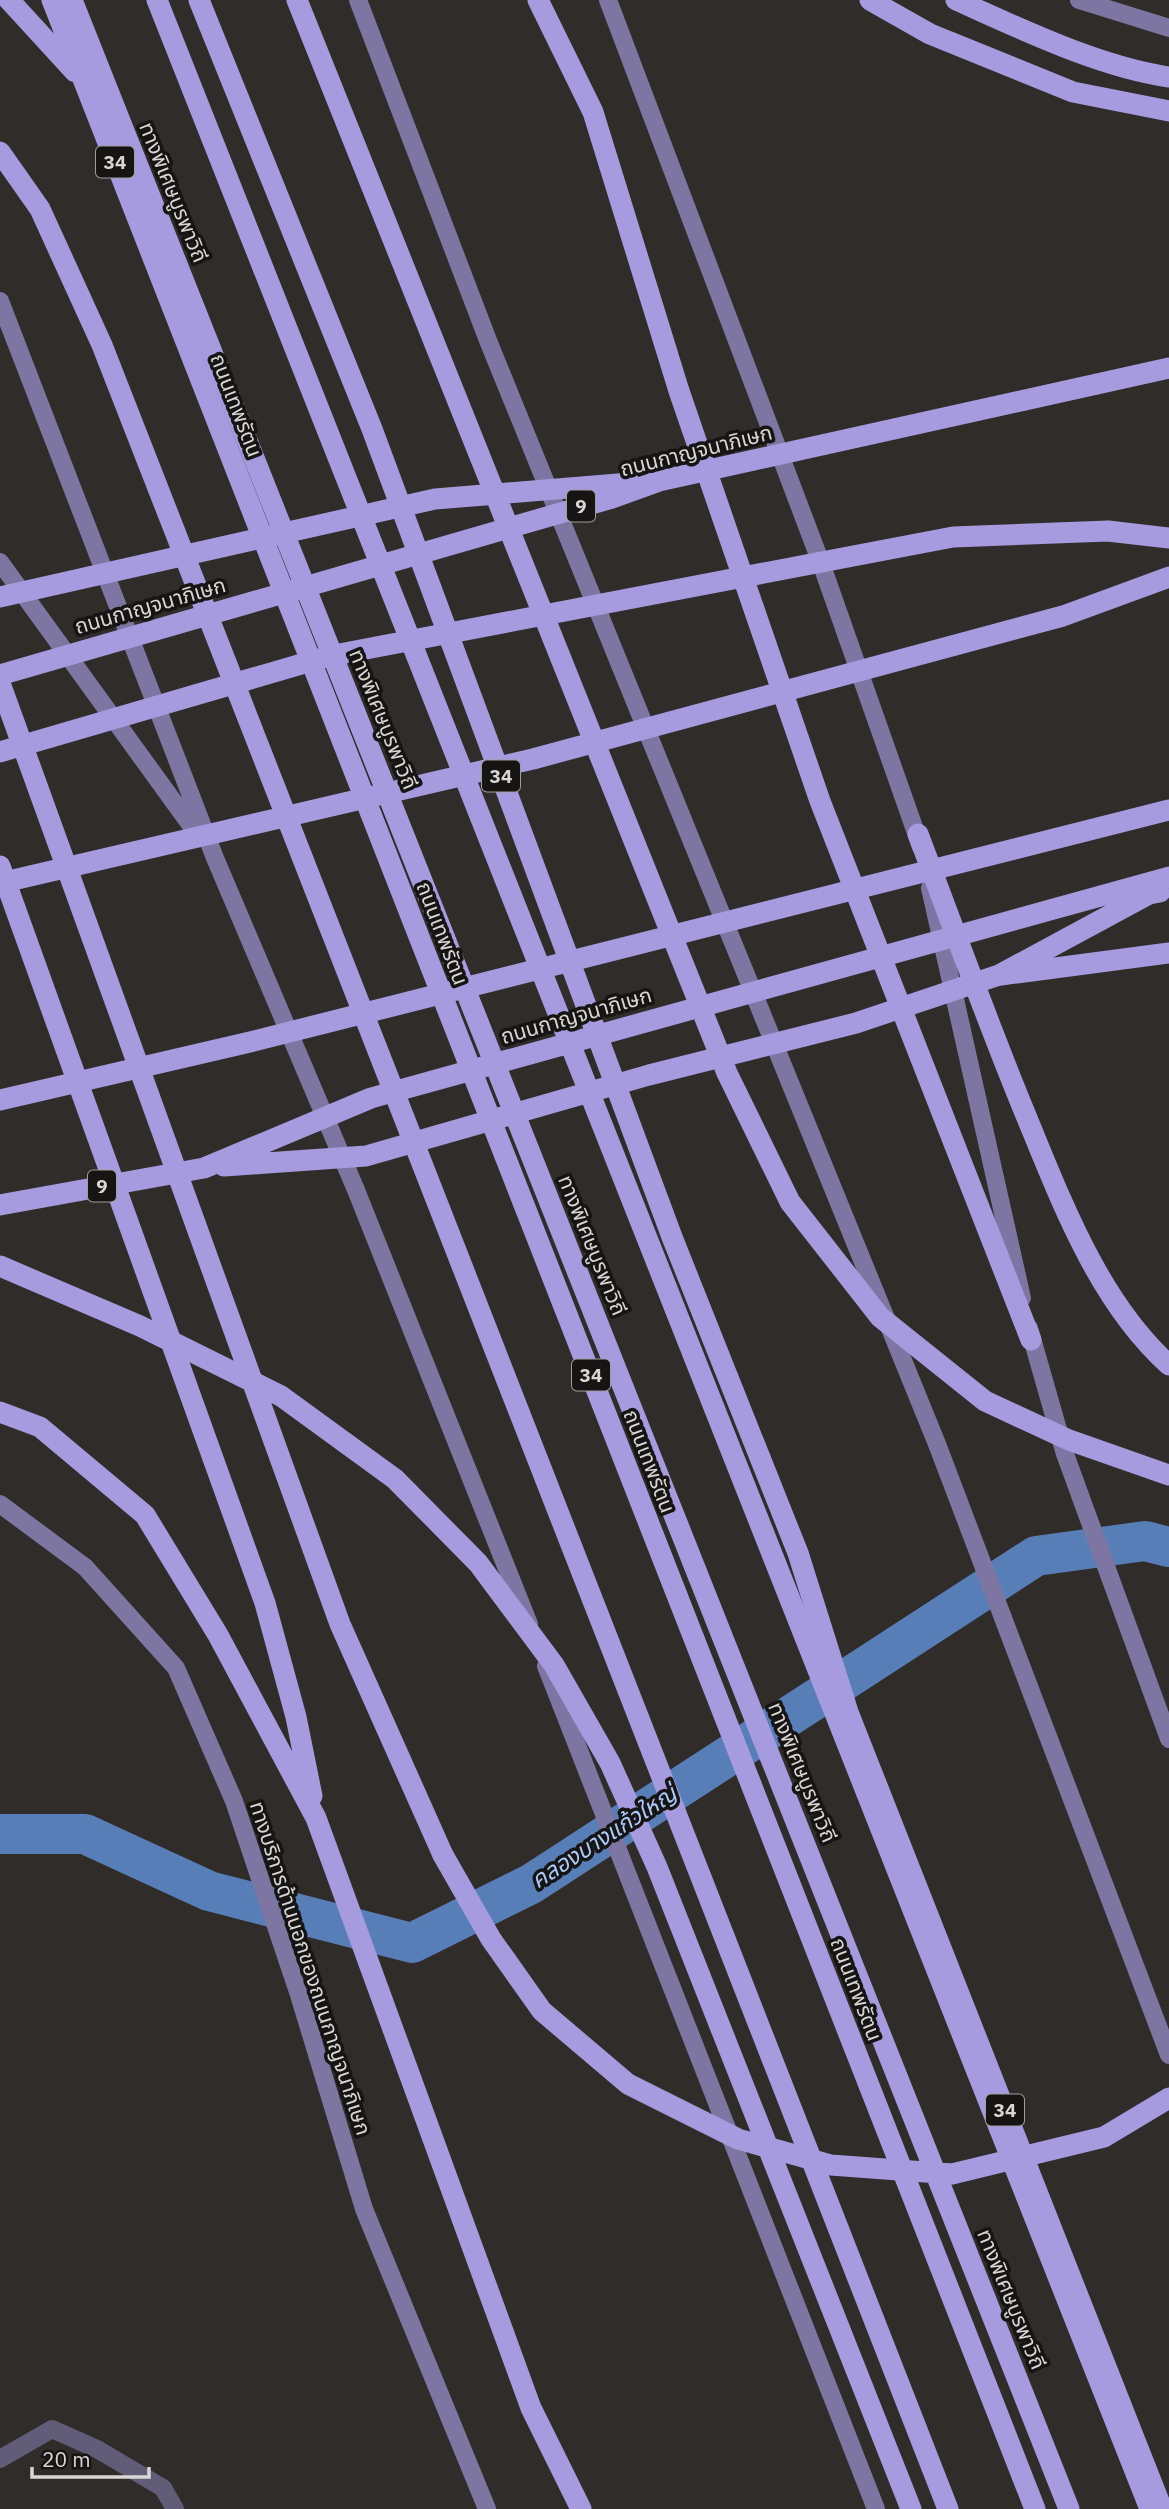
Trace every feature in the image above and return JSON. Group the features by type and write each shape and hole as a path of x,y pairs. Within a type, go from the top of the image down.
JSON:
{"highway":[{"path":"9,0 83,82"},
{"name":"ถนนเทพรัตน","path":"52,0 1035,2509"},
{"name":"ทางพิเศษบูรพาวิถี","path":"72,0 1069,2509"},
{"path":"157,0 1150,2509"},
{"name":"34","path":"200,0 372,429 672,1237 798,1553 848,1712 1162,2509"},
{"path":"297,0 722,1060 790,1202 880,1317 985,1401 1069,1440 1169,1475"},
{"path":"538,0 593,112 679,391 820,801 1031,1340"},
{"path":"870,0 930,34 1073,92 1169,111"},
{"path":"956,0 1094,56 1146,74 1169,78"},
{"path":"0,152 40,209 102,345 948,2509"},
{"name":"ถนนกาญจนาภิเษก","path":"0,675 609,499 659,481 1169,368"},
{"path":"0,597 435,499 659,481"},
{"path":"0,752 329,656 953,537 1108,531 1169,538"},
{"path":"0,883 533,759 1063,616 1169,577"},
{"path":"0,683 340,1624 443,1855 491,1939 542,2011 628,2084 738,2139 831,2165 952,2174 1104,2137 1169,2098"},
{"path":"0,1100 304,1029 1169,810"},
{"path":"918,834 1052,1179 1104,1283 1154,1352 1169,1365"},
{"path":"0,866 265,1603 296,1717 316,1818 531,2408 582,2509"},
{"name":"ถนนกาญจนาภิเษก","path":"0,1205 204,1168 371,1098 1169,877"},
{"path":"204,1168 366,1156 649,1075 856,1023 999,975 1149,894 1169,890"},
{"path":"999,975 1169,953"},
{"path":"0,1266 140,1326 281,1396 404,1489 478,1563 554,1665 610,1763 657,1867 911,2509"},
{"path":"0,1412 40,1427 145,1515 218,1635 316,1818"}],"main road":[{"path":"358,0 489,343 937,1444 1019,1667 1169,2054"},
{"path":"608,0 821,563 918,834 1031,1340 1065,1454 1169,1739"},
{"path":"1079,0 1169,28"},
{"path":"0,301 215,858 356,1189 580,1749 876,2509"},
{"path":"0,562 215,858"},
{"name":"ทางบริการด้านนอกของถนนกาญจนาภิเษก","path":"0,1504 85,1567 176,1668 234,1801 299,1995 364,2209 487,2509"}],"lane":[{"path":"0,2459 52,2429 97,2449 163,2488 175,2509"}],"waterway":[{"name":"คลองบางแก้วใหญ่","path":"0,1834 85,1834 209,1891 412,1943 531,1884 1036,1556 1145,1541 1169,1547"}]}
